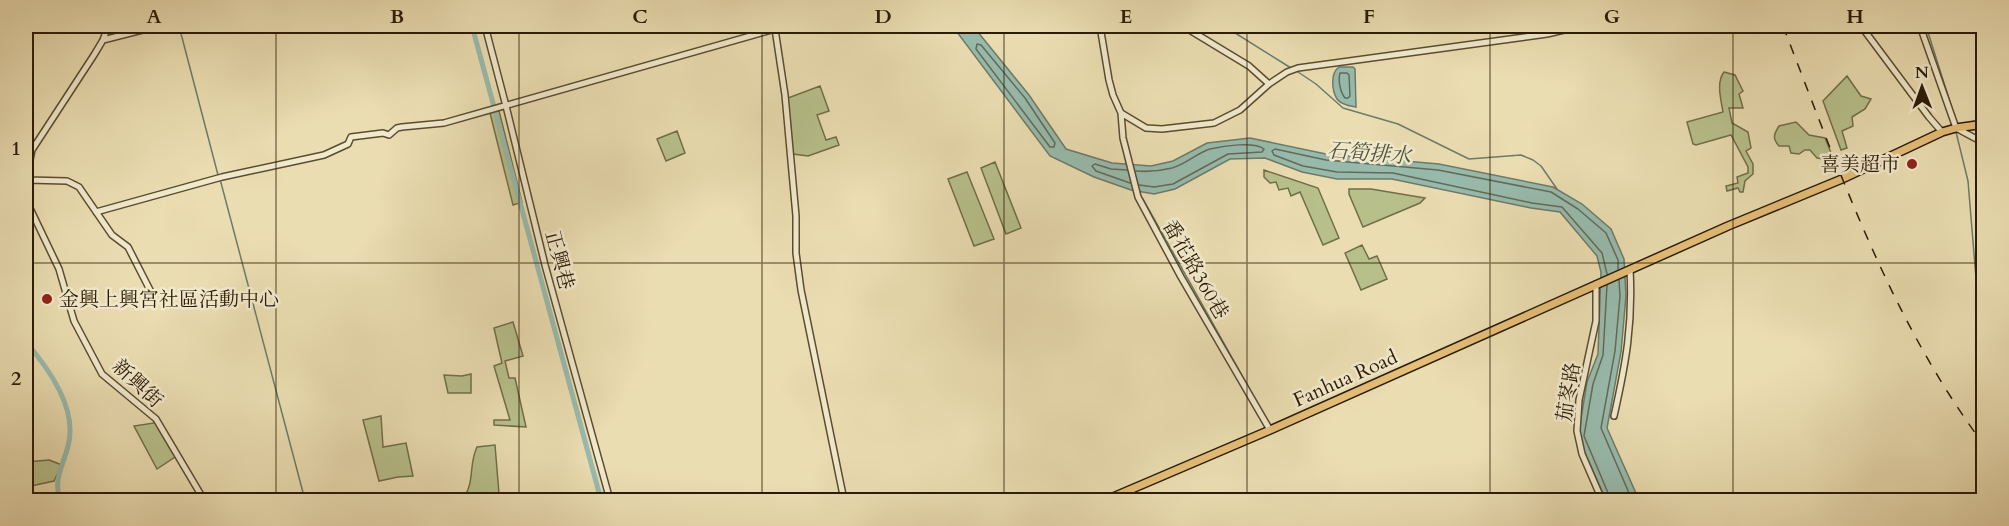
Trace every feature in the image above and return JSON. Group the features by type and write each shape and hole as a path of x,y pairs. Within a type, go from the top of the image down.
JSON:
{"main road":[{"path":"1630,269 1842,179 1942,132 1983,124"},
{"name":"Fanhua Road","path":"1106,501 1630,269"}],"street":[{"name":"新興街","path":"108,26 103,40 32,150 27,180 27,202 59,269 74,321 102,374 156,419 204,501"},
{"path":"103,40 158,26"},
{"name":"正興巷","path":"485,26 545,266 610,501"},
{"name":"番花路360巷","path":"1100,26 1109,80 1121,113 1123,138 1138,197 1181,277 1270,430"},
{"path":"1183,26 1248,66 1269,84"},
{"path":"1121,113 1146,128 1162,129 1214,123 1239,110 1269,84 1287,72 1298,68 1547,34 1581,26"},
{"path":"1861,26 1942,132"},
{"path":"1920,26 1956,128 1983,142"},
{"path":"96,212 222,177 324,155 348,144 351,137 383,133 389,135 397,128 444,123 775,27 785,95 796,216 796,253 801,290 844,501"},
{"path":"27,180 68,181 79,187 112,235 128,247 150,290"},
{"path":"1614,416 1629,341 1632,305 1630,269"},
{"name":"茄苳路","path":"1596,284 1595,328 1579,400 1577,431 1582,454 1602,501"}],"green space":[{"path":"1374,26 1470,26 1471,31 1374,31"},
{"path":"1724,72 1735,75 1743,91 1739,94 1743,108 1729,108 1732,123 1748,132 1751,148 1746,151 1753,164 1753,174 1745,181 1743,192 1740,192 1738,188 1727,191 1726,186 1738,183 1737,177 1748,173 1748,167 1731,135 1696,145 1693,144 1687,122 1723,112 1720,81"},
{"path":"1847,76 1861,96 1871,99 1865,109 1852,117 1853,126 1842,131 1847,148 1841,150 1823,101"},
{"path":"820,86 829,111 817,115 826,140 836,137 839,145 808,156 793,154 788,98"},
{"path":"499,111 522,202 513,205 490,113"},
{"path":"1796,122 1809,135 1825,138 1834,160 1817,158 1810,150 1799,154 1791,153 1789,146 1779,146 1774,136 1779,126"},
{"path":"677,131 685,153 666,161 657,139"},
{"path":"995,162 1021,228 1006,234 981,168"},
{"path":"1264,170 1318,188 1339,238 1323,245 1300,192 1291,196 1288,188 1279,190 1276,182 1270,183 1264,177"},
{"path":"967,172 994,239 974,246 948,179"},
{"path":"1349,189 1371,189 1425,198 1420,203 1363,227"},
{"path":"1362,245 1369,259 1377,256 1387,279 1361,290 1345,253"},
{"path":"513,322 523,356 505,361 509,378 515,378 526,427 494,425 494,420 510,420 494,366 502,363 494,328"},
{"path":"471,374 471,393 448,393 444,375"},
{"path":"381,416 383,447 406,443 413,476 379,481 363,420"},
{"path":"160,422 178,455 157,469 134,426"},
{"path":"495,445 499,494 493,500 468,500 465,495 470,485 477,447"},
{"path":"49,460 62,465 54,481 26,487 26,462"}],"water":[{"path":"945,26 973,26 1029,95 1066,149 1112,163 1151,166 1173,161 1207,143 1250,138 1326,154 1439,164 1553,187 1582,204 1611,229 1624,259 1626,296 1621,352 1607,428 1639,500 1606,500 1578,437 1587,382 1598,354 1601,272 1597,256 1560,212 1392,179 1337,179 1302,172 1265,158 1230,159 1175,189 1154,194 1131,190 1094,177 1050,156 957,32"},
{"path":"1339,67 1355,69 1356,107 1341,103 1335,96 1333,78"}],"waterway":[{"path":"179,26 218,175"},
{"path":"472,26 601,500"},
{"path":"1224,26 1291,68"},
{"path":"1926,26 1956,121"},
{"path":"1295,70 1316,84 1343,108 1398,124 1469,159 1521,155 1533,160 1541,166 1557,189"},
{"path":"1956,132 1968,181 1976,278 1984,311"},
{"path":"220,179 305,500"},
{"path":"1143,199 1267,420"},
{"path":"26,342 52,377 69,418 68,446 58,479 60,500"}],"railway":[{"path":"1783,26 1846,189 1894,295 1921,347 1951,397 1984,445"}],"place":[{"name":"喜美超市","path":"1912,164"},
{"name":"金興上興宮社區活動中心","path":"47,299"}],"water label":[{"name":"石筍排水","path":"1369,153"}]}
